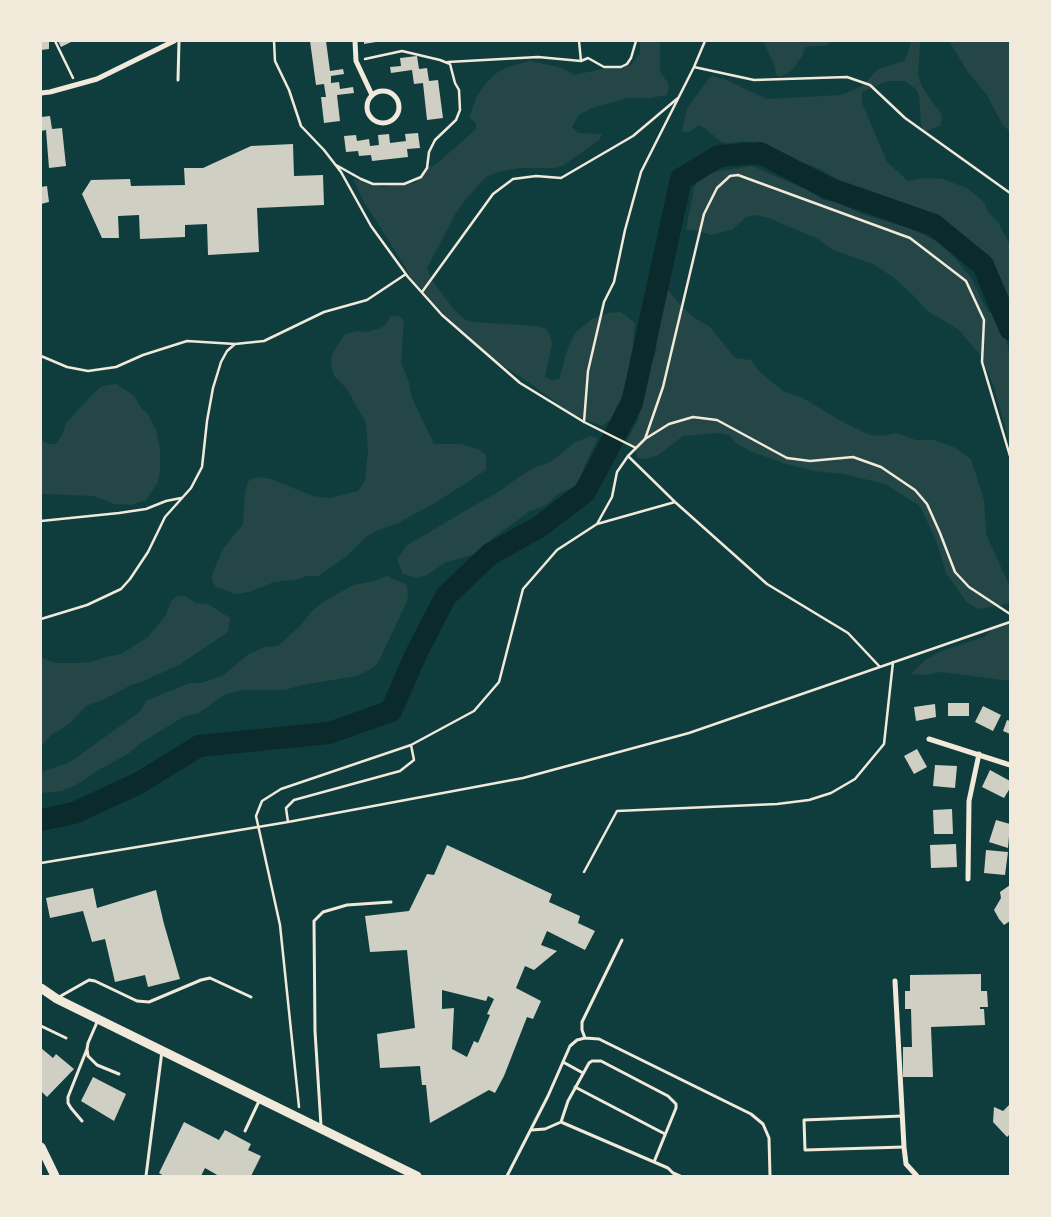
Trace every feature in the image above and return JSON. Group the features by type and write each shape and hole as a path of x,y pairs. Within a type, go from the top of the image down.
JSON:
{"main road":[{"path":"41,988 57,999 418,1176"},
{"path":"41,1146 54,1176"}],"street":[{"path":"41,93 97,79 174,41"},
{"path":"355,41 356,60 372,95"},
{"path":"384,91 394,96 399,106 394,119 384,123 370,117 367,104 372,95 384,91"},
{"path":"929,739 1010,765"},
{"path":"968,880 969,801 979,754"},
{"path":"895,981 904,1147 906,1164 917,1176"}],"lane":[{"path":"178,80 179,41"},
{"path":"321,1129 315,1031 314,921 324,912 347,905 391,902"},
{"path":"585,1038 582,1022 622,940"},
{"path":"57,999 89,980 138,1001 148,1002 210,978 251,996"},
{"path":"82,1121 68,1103 68,1096 98,1019"},
{"path":"41,1026 66,1038"},
{"path":"507,1176 570,1046 577,1040 585,1038 599,1040 751,1114 763,1124 769,1138 770,1176"},
{"path":"87,1049 92,1061 118,1074"},
{"path":"146,1176 162,1051"},
{"path":"561,1122 568,1101 589,1063 596,1060 601,1061 672,1099 676,1104 654,1162"},
{"path":"563,1062 583,1073"},
{"path":"576,1087 665,1134"},
{"path":"245,1131 260,1099"},
{"path":"902,1116 804,1120 805,1150 904,1147"},
{"path":"530,1130 545,1129 561,1122 654,1162 680,1176"}],"path":[{"path":"54,41 77,85"},
{"path":"274,41 274,61 289,90 301,126 334,164 371,226 406,274 442,315 520,382 584,422 636,448"},
{"path":"579,41 581,61"},
{"path":"356,60 402,51 446,62 538,57 581,61 588,58 604,67 621,67 627,64 631,58 636,41"},
{"path":"584,422 588,371 604,302 614,282 625,230 641,172 694,67 705,41"},
{"path":"334,164 361,180 373,184 404,184 421,177 427,168 429,152 435,140 456,120 460,110 459,90 450,64 446,62"},
{"path":"694,67 754,80 847,77 870,85 905,118 1010,192"},
{"path":"422,292 493,194 513,179 536,176 560,178 633,136 679,97"},
{"path":"646,439 663,387 704,214 717,188 730,176 738,175 910,238 966,281 984,320 982,362 1010,456"},
{"path":"41,356 66,366 88,371 116,367 143,355 187,342 235,344 264,341 324,312 367,300 406,274"},
{"path":"41,619 87,605 121,588 148,552 165,518 191,488 202,467 213,388 221,362 227,351 235,344"},
{"path":"597,524 612,497 617,472 628,456 646,439 669,424 692,417 717,420 787,458 810,461 853,457 881,467 915,490 927,504 955,572 968,588 1010,614"},
{"path":"628,456 675,502 767,584 848,633 880,667"},
{"path":"41,521 119,513 182,498"},
{"path":"300,1119 280,925 256,816 262,801 281,789 411,745 474,711 499,682 523,589 557,550 597,524 675,502"},
{"path":"41,864 288,822 523,778 689,734 1010,622"},
{"path":"584,872 617,811 777,804 809,800 832,793 855,779 884,744 893,662"},
{"path":"288,822 286,808 294,800 400,771 414,760 411,745"}],"shaded area":[{"path":"640,41 660,41 660,71 669,85 667,95 650,98 628,98 592,108 579,115 572,127 578,133 602,134 599,140 564,165 554,168 508,170 486,177 456,213 427,268 432,280 455,311 466,320 537,326 546,329 552,344 545,377 552,380 559,379 568,348 575,333 592,319 608,313 621,312 635,323 631,373 626,389 610,420 602,426 572,414 493,359 428,299 423,294 431,282 420,290 414,284 364,202 353,179 366,180 382,187 415,183 427,168 441,160 476,129 476,123 469,117 477,96 486,83 499,71 530,61 562,68 574,75 602,69 618,69 632,64 640,53"},
{"path":"763,41 832,41 827,45 806,47 801,58 791,71 780,77 776,75 775,66"},
{"path":"911,41 920,41 918,75 922,86 941,113 940,126 924,132 921,124 917,90 905,81 887,81 862,92 862,103 887,162 908,181 925,178 943,179 967,188 984,202 988,212 998,222 1010,245 1010,300 995,270 968,239 932,218 900,206 888,198 847,185 820,169 789,160 778,153 747,141 727,143 720,141 698,125 690,132 682,132 687,108 711,76 724,79 767,99 841,95 862,86 878,69 904,61"},
{"path":"949,41 1010,41 1010,132 1002,124 987,95 968,72"},
{"path":"752,166 807,190 823,200 834,201 862,214 922,234 938,242 955,258 972,279 987,310 1002,322 1010,356 1010,445 993,384 980,355 959,330 926,310 893,277 873,264 833,250 818,239 769,218 755,215 746,217 733,229 711,235 695,230 686,230 694,188 698,181 708,173"},
{"path":"666,287 693,317 709,326 735,358 751,360 759,371 783,391 803,398 841,421 870,435 883,436 896,433 916,440 934,440 954,447 971,459 984,500 986,534 1010,587 1010,603 981,609 966,601 946,573 936,540 920,506 885,484 843,474 814,471 783,463 750,451 737,444 729,435 719,433 683,436 657,456 645,459 637,458 636,449 627,440 638,420 646,381 656,351 658,329 662,316 662,302"},
{"path":"391,316 398,316 404,320 401,363 409,382 411,396 434,444 461,444 478,449 486,455 486,470 435,503 398,523 376,531 365,538 347,556 318,576 274,582 249,592 236,594 216,587 212,580 213,572 223,549 243,524 245,492 249,480 258,477 271,479 313,496 329,498 358,491 365,480 368,451 366,423 347,389 334,376 331,364 332,354 345,334 378,329 384,326"},
{"path":"117,384 134,396 141,408 148,414 156,430 160,449 160,471 158,482 146,500 131,505 114,504 94,496 41,494 41,440 49,444 56,444 63,434 66,423 99,388"},
{"path":"590,436 598,438 574,487 558,494 545,506 530,511 493,538 477,554 446,562 427,575 417,578 403,574 397,560 406,546 497,493 532,469 552,461 574,443"},
{"path":"387,576 407,585 408,599 378,663 371,669 356,676 302,685 285,690 243,690 225,694 199,713 185,716 141,743 128,754 76,785 62,791 41,793 41,772 68,763 80,755 141,711 146,701 189,683 201,683 222,676 249,654 265,647 278,646 323,602 353,585 374,581"},
{"path":"178,596 186,596 195,603 208,604 230,618 228,632 179,665 86,706 69,724 51,735 41,747 41,657 55,663 78,663 91,662 121,654 148,637 166,615 171,601"},
{"path":"1010,622 1010,681 941,672 925,675 911,674 924,661 941,651 984,637 995,626"}],"building":[{"path":"41,41 49,41 49,49 41,50"},
{"path":"58,41 73,41 61,47"},
{"path":"310,41 326,41 330,71 343,69 344,74 331,76 331,83 339,82 340,89 353,87 354,93 337,95 340,121 324,123 321,97 326,97 324,84 316,85"},
{"path":"364,41 376,41 376,42 364,44"},
{"path":"417,56 419,69 427,68 429,81 438,80 443,118 427,120 423,83 414,84 412,70 391,73 390,67 401,66 400,58"},
{"path":"50,116 52,129 62,128 66,166 49,168 46,130 41,131 41,117"},
{"path":"418,133 420,148 407,149 408,157 372,161 371,155 359,156 358,151 346,152 344,136 356,135 357,141 369,139 370,146 379,145 378,135 389,134 390,143 406,141 405,134"},
{"path":"293,144 294,176 323,175 324,205 257,208 259,252 208,255 207,224 185,225 185,237 140,239 139,215 118,216 119,238 102,238 82,194 91,180 130,179 131,186 185,185 184,168 203,168 251,146"},
{"path":"47,186 49,202 41,204 41,187"},
{"path":"948,703 969,703 969,716 948,716"},
{"path":"935,704 936,717 916,721 914,707"},
{"path":"983,706 1001,715 993,731 975,722"},
{"path":"1007,720 1010,721 1010,734 1003,731"},
{"path":"917,749 927,767 914,774 904,756"},
{"path":"935,765 957,766 955,788 933,786"},
{"path":"990,770 1010,781 1010,788 1004,798 982,787"},
{"path":"952,809 953,834 934,834 933,810"},
{"path":"996,820 1010,824 1008,848 989,842"},
{"path":"956,844 957,867 931,868 930,845"},
{"path":"447,845 552,894 549,902 580,916 578,923 595,931 585,950 547,931 541,945 557,951 534,970 525,966 516,988 541,1001 533,1019 527,1017 504,1076 495,1093 489,1090 430,1123 426,1085 422,1085 420,1066 380,1068 377,1034 415,1028 407,950 370,952 365,916 409,911 427,874 434,875","holes":["442,990 486,1001 488,996 494,999 487,1014 490,1015 478,1043 474,1041 467,1057 452,1049 454,1008 442,1009"]},
{"path":"986,850 1008,852 1005,875 984,873"},
{"path":"1010,885 1010,921 1004,925 994,910 1001,898 1000,892"},
{"path":"93,888 97,908 156,890 180,979 148,987 145,975 115,982 105,939 92,942 83,911 50,918 46,898"},
{"path":"981,974 981,991 987,991 988,1007 980,1007 980,1009 984,1009 985,1025 931,1027 933,1077 903,1077 903,1047 912,1047 911,1009 905,1009 905,991 910,991 910,975"},
{"path":"41,1048 53,1058 56,1054 74,1069 47,1097 41,1091"},
{"path":"93,1077 126,1094 114,1121 81,1101"},
{"path":"1010,1104 1010,1134 1007,1137 993,1122 994,1107 1003,1111"},
{"path":"184,1122 219,1140 225,1130 251,1144 248,1150 261,1156 251,1176 219,1176 205,1168 201,1176 164,1176 159,1173"}],"waterway":[{"path":"41,820 74,813 139,783 199,746 329,733 391,711 417,652 446,596 490,554 539,527 585,492 632,403 681,179 719,156 760,153 828,188 934,225 983,265 1010,329"}]}
